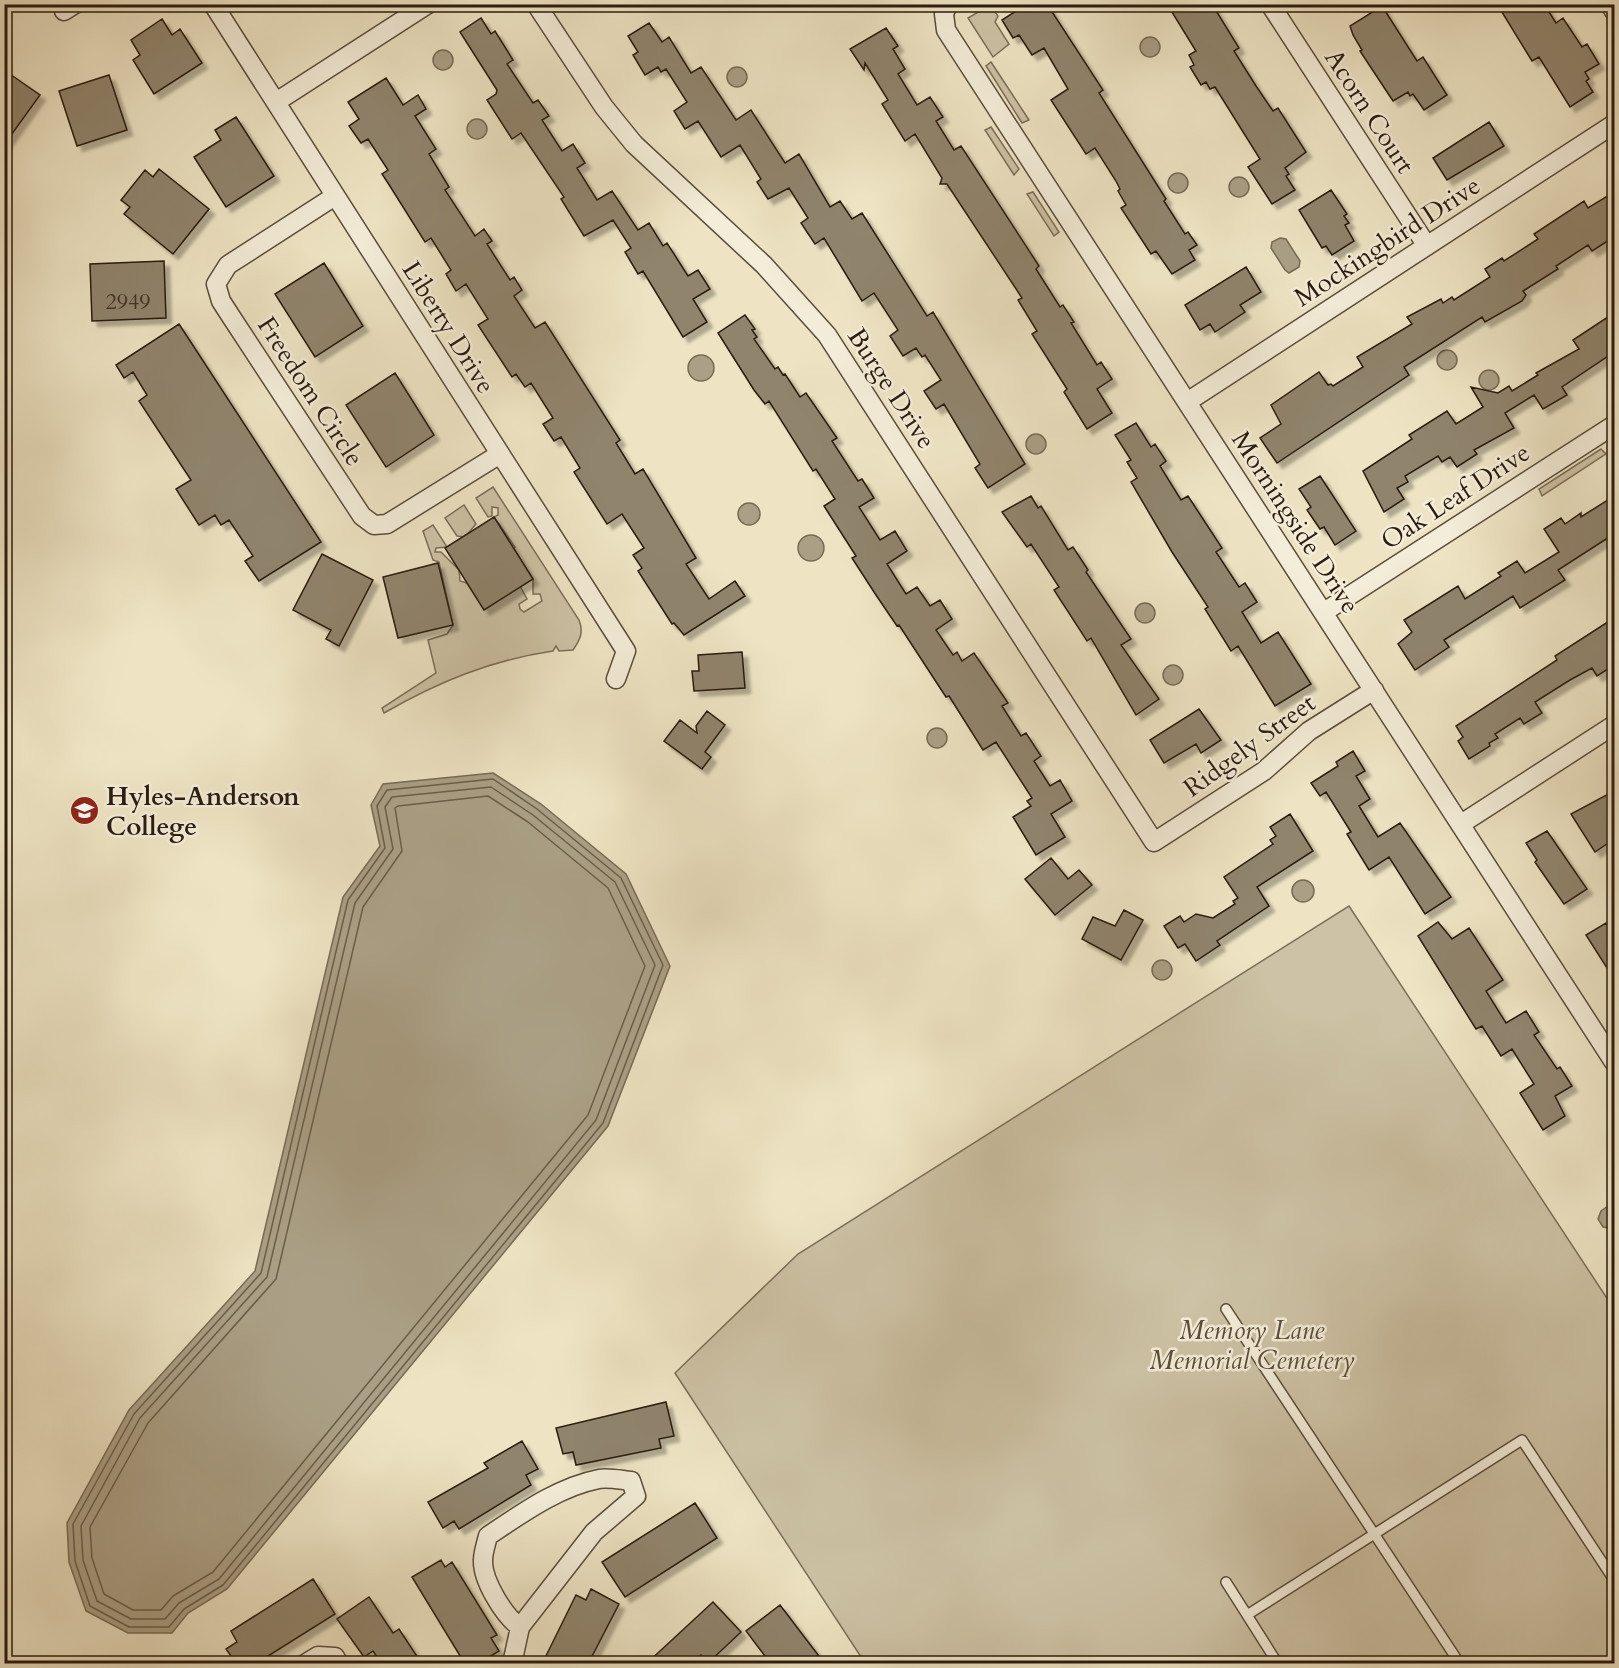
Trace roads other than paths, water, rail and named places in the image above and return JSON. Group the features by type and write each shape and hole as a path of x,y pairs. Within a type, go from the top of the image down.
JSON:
{"street":[{"name":"Liberty Drive","path":"213,4 626,651 615,679"},
{"path":"276,102 428,4"},
{"name":"Burge Drive","path":"536,4 604,107 634,144 764,265 827,334 1154,842"},
{"name":"Acorn Court","path":"1270,4 1427,246"},
{"path":"1610,4 1614,11"},
{"name":"Morningside Drive","path":"946,6 946,30 1461,824 1609,1041 1614,1062"},
{"name":"Mockingbird Drive","path":"1187,402 1614,124"},
{"name":"Freedom Circle","path":"335,196 228,265 216,284 221,301 362,516 374,525 387,524 500,454"},
{"name":"Oak Leaf Drive","path":"1324,612 1614,425"},
{"name":"Ridgely Street","path":"1154,842 1264,771 1310,731 1374,690"},
{"path":"1461,824 1614,725"},
{"path":"512,1664 520,1627 594,1532 636,1496 631,1481 600,1478 566,1490 525,1511 488,1536 483,1563 499,1603 509,1619 520,1627"},
{"path":"305,1664 318,1656 335,1657 339,1664"}],"lane":[{"path":"1226,1309 1460,1664"},
{"path":"1247,1615 1522,1440 1614,1580"},
{"path":"1226,1582 1278,1664"}],"water":[{"path":"1150,37 1157,40 1160,47 1157,54 1150,57 1143,54 1140,47 1143,40"},
{"path":"439,50 447,50 453,56 453,64 447,70 439,70 433,64 433,56"},
{"path":"733,67 741,67 747,73 747,81 741,87 733,87 727,81 727,73"},
{"path":"477,119 484,122 487,129 484,136 477,139 470,136 467,129 470,122"},
{"path":"1174,173 1182,173 1188,179 1188,187 1182,193 1174,193 1168,187 1168,179"},
{"path":"1235,177 1243,177 1249,183 1249,191 1243,197 1235,197 1229,191 1229,183"},
{"path":"1280,238 1286,239 1300,261 1299,267 1289,273 1271,248 1272,242"},
{"path":"1443,350 1451,350 1457,356 1457,364 1451,370 1443,370 1437,364 1437,356"},
{"path":"701,355 710,359 714,368 710,377 701,381 692,377 688,368 692,359"},
{"path":"1485,370 1493,370 1499,376 1499,384 1493,390 1485,390 1479,384 1479,376"},
{"path":"1036,434 1043,437 1046,444 1043,451 1036,454 1029,451 1026,444 1029,437"},
{"path":"745,503 753,503 760,510 760,518 753,525 745,525 738,518 738,510"},
{"path":"811,535 820,539 824,548 820,557 811,561 802,557 798,548 802,539"},
{"path":"1141,603 1149,603 1155,609 1155,617 1149,623 1141,623 1135,617 1135,609"},
{"path":"1169,665 1177,665 1183,671 1183,679 1177,685 1169,685 1163,679 1163,671"},
{"path":"937,728 944,731 947,738 944,745 937,748 930,745 927,738 930,731"},
{"path":"493,773 541,804 626,874 670,966 608,1126 227,1589 188,1613 172,1633 128,1633 86,1611 69,1562 67,1523 129,1410 255,1271 343,897 380,846 371,805 383,784"},
{"path":"1303,880 1311,883 1314,891 1311,899 1303,902 1295,899 1292,891 1295,883"},
{"path":"1162,960 1169,963 1172,970 1169,977 1162,980 1155,977 1152,970 1155,963"},
{"path":"1608,1206 1614,1208 1614,1229 1603,1227 1598,1219 1601,1211"}],"place":[{"name":"Hyles-Anderson College","path":"85,811"}],"park label":[{"name":"Memory Lane Memorial Cemetery","path":"1252,1345"}]}
